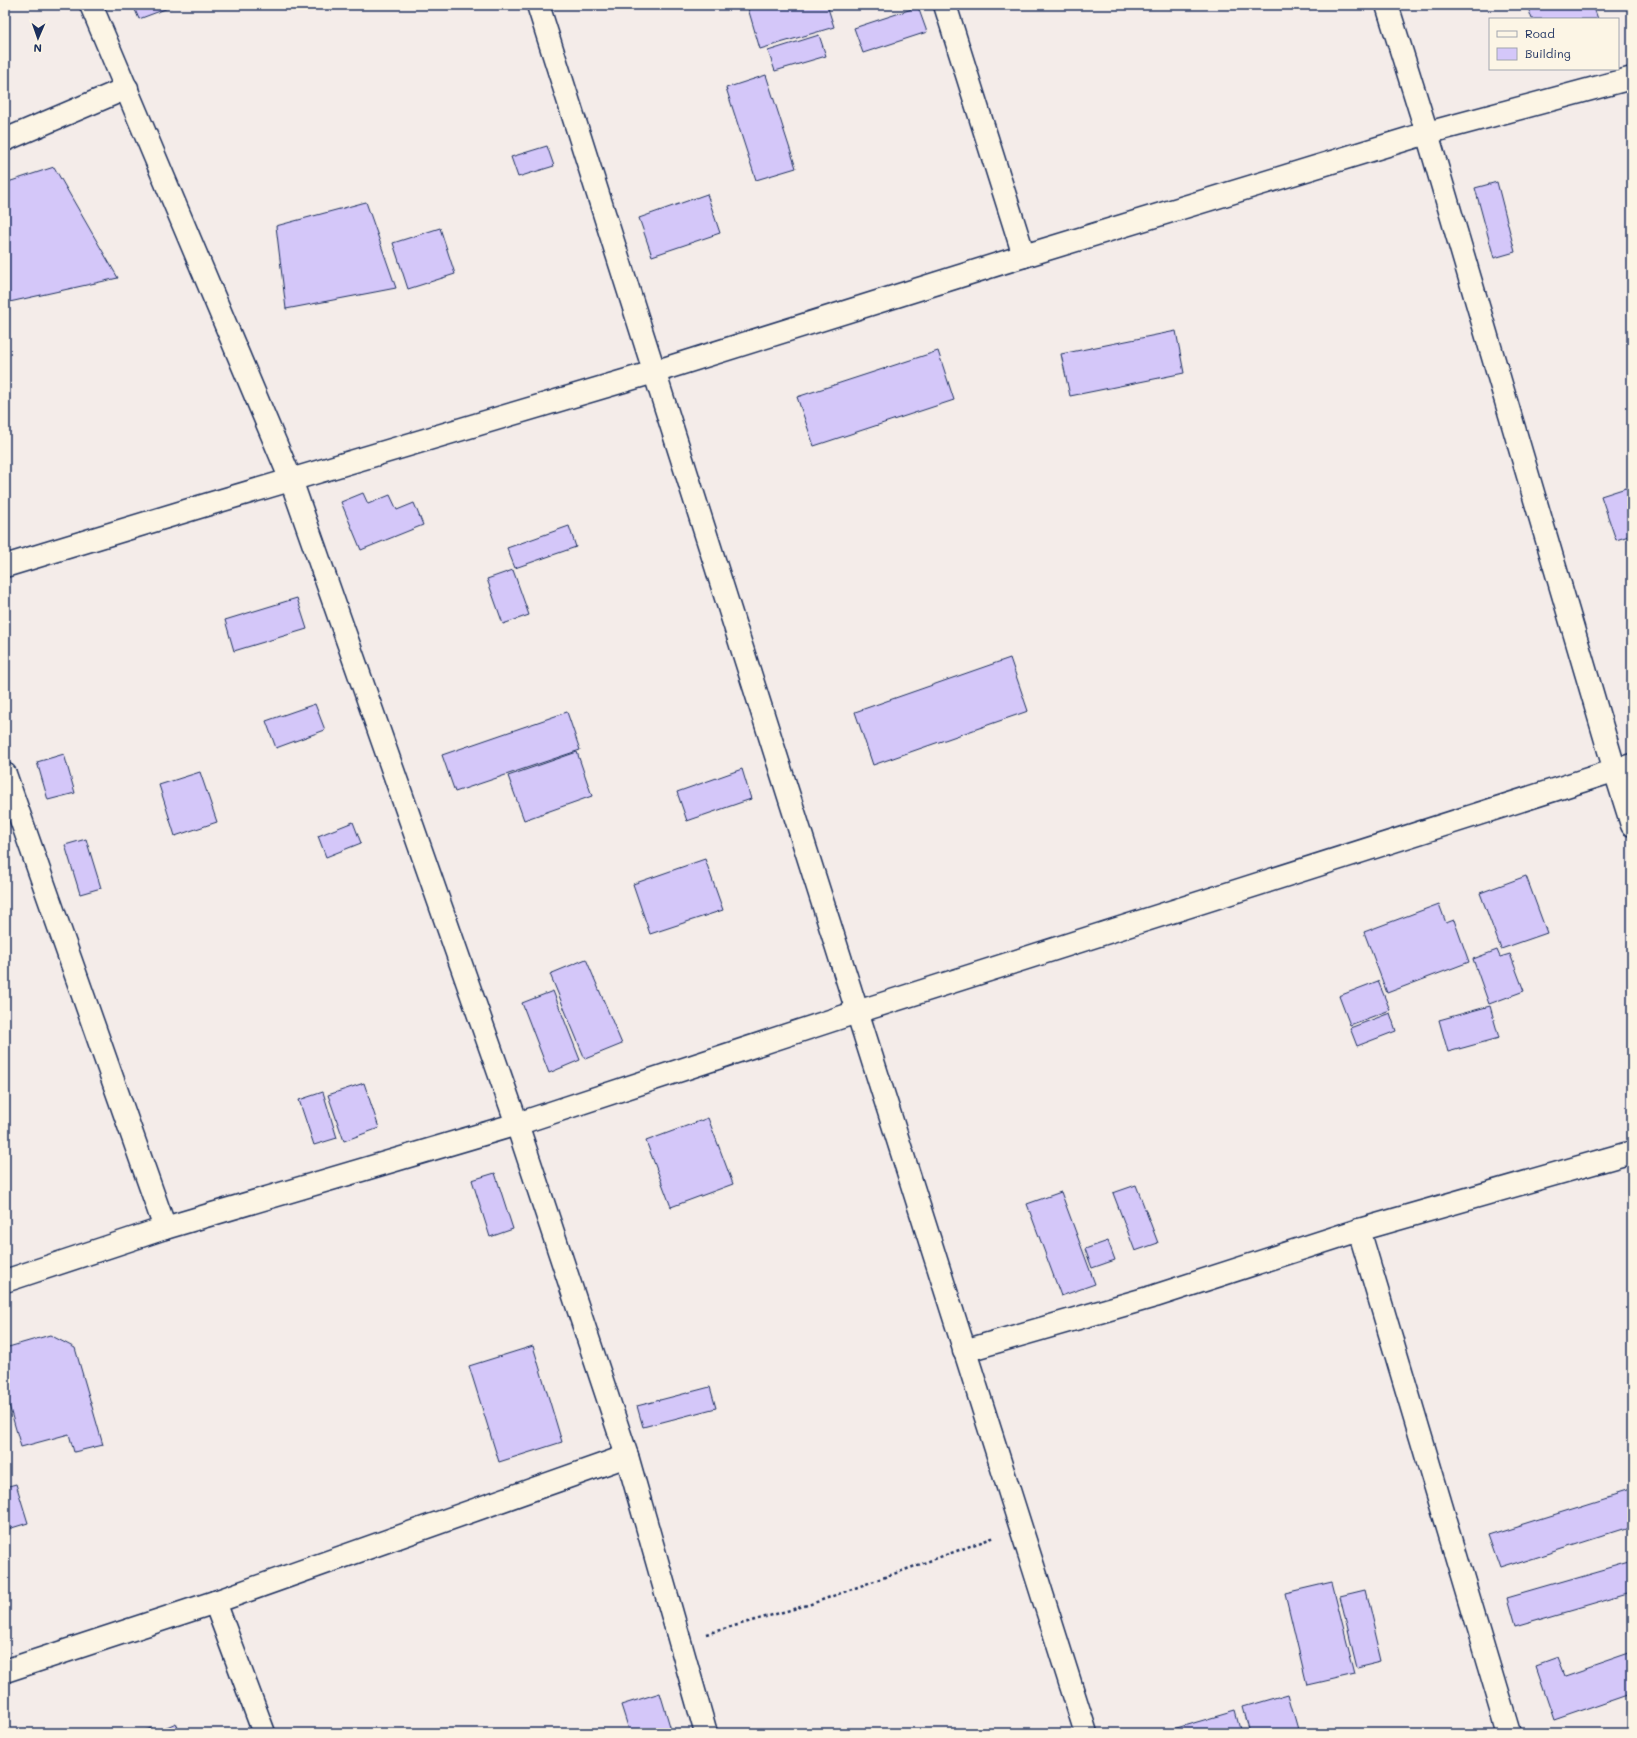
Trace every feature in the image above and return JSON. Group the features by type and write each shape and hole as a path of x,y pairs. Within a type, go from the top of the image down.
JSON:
{"street":[{"path":"91,5 291,480 517,1124 627,1456 706,1733"},
{"path":"538,5 1086,1733"},
{"path":"946,5 1024,256"},
{"path":"1387,5 1623,768 1632,825"},
{"path":"5,566 654,372 1024,256 1427,133 1632,78"},
{"path":"5,140 127,88"},
{"path":"5,1281 165,1228 517,1124 857,1012 1623,768"},
{"path":"5,774 165,1228"},
{"path":"964,1351 1155,1296 1359,1230 1632,1152"},
{"path":"1359,1230 1509,1733"},
{"path":"5,1671 215,1602 627,1456"},
{"path":"215,1602 264,1733"}],"path":[{"path":"681,1642 811,1604 1020,1528"}],"building":[{"path":"133,5 176,5 139,19"},
{"path":"747,5 827,5 834,27 760,49"},
{"path":"1527,5 1593,5 1598,18 1532,18"},
{"path":"918,7 927,32 863,53 854,28"},
{"path":"819,35 826,56 775,71 768,51"},
{"path":"766,75 796,168 756,180 726,88"},
{"path":"547,146 554,166 518,177 511,157"},
{"path":"54,167 118,278 5,303 5,183"},
{"path":"1497,182 1515,252 1494,258 1475,188"},
{"path":"707,194 720,233 652,256 639,218"},
{"path":"366,202 396,288 286,309 276,226"},
{"path":"440,228 455,274 408,289 393,243"},
{"path":"1176,331 1184,373 1070,396 1061,354"},
{"path":"938,351 954,400 814,446 797,397"},
{"path":"1632,486 1632,535 1616,540 1601,496"},
{"path":"363,493 368,504 390,495 397,510 414,503 423,525 361,550 341,502"},
{"path":"569,526 576,547 515,568 507,548"},
{"path":"513,570 529,615 503,624 487,579"},
{"path":"297,598 307,629 234,651 225,620"},
{"path":"1010,658 1028,711 873,765 855,712"},
{"path":"315,704 325,730 276,748 266,721"},
{"path":"567,712 580,750 455,792 442,755"},
{"path":"577,752 592,796 524,820 508,776"},
{"path":"64,754 75,793 48,800 37,762"},
{"path":"742,769 751,799 687,821 677,792"},
{"path":"200,772 217,822 175,836 159,785"},
{"path":"353,822 361,843 326,857 318,836"},
{"path":"86,839 101,888 80,894 65,845"},
{"path":"705,859 723,910 650,934 633,884"},
{"path":"1526,876 1547,933 1501,949 1480,893"},
{"path":"1439,904 1446,923 1454,920 1469,962 1387,993 1364,932"},
{"path":"1497,950 1500,957 1510,954 1524,991 1489,1004 1473,959"},
{"path":"586,959 622,1044 585,1059 550,974"},
{"path":"1378,981 1390,1010 1350,1025 1339,996"},
{"path":"553,991 580,1060 549,1073 522,1003"},
{"path":"1490,1006 1499,1038 1448,1052 1439,1020"},
{"path":"1390,1013 1396,1031 1357,1046 1350,1028"},
{"path":"364,1083 379,1128 344,1141 328,1095"},
{"path":"323,1092 337,1138 314,1145 299,1100"},
{"path":"708,1118 733,1184 671,1207 646,1141"},
{"path":"495,1173 513,1229 490,1237 472,1180"},
{"path":"1136,1185 1158,1243 1135,1251 1113,1193"},
{"path":"1061,1192 1095,1284 1061,1296 1027,1204"},
{"path":"1108,1241 1115,1260 1092,1268 1085,1249"},
{"path":"50,1335 75,1348 103,1445 74,1452 69,1434 21,1447 5,1391 5,1348"},
{"path":"533,1346 562,1442 499,1462 469,1366"},
{"path":"710,1387 716,1408 643,1427 637,1406"},
{"path":"16,1484 28,1523 5,1530 5,1487"},
{"path":"1632,1490 1632,1511 1628,1513 1632,1527 1500,1569 1488,1535"},
{"path":"1632,1562 1632,1592 1515,1626 1507,1598"},
{"path":"1332,1582 1355,1674 1307,1685 1285,1593"},
{"path":"1365,1590 1382,1661 1357,1667 1340,1596"},
{"path":"1632,1654 1632,1693 1554,1720 1536,1667 1558,1659 1565,1677"},
{"path":"660,1693 672,1733 630,1733 621,1705"},
{"path":"1288,1694 1299,1733 1250,1733 1243,1707"},
{"path":"1235,1711 1241,1733 1174,1733 1173,1729"},
{"path":"176,1723 180,1733 153,1733"},
{"path":"151,1728 153,1733 139,1733"}]}
